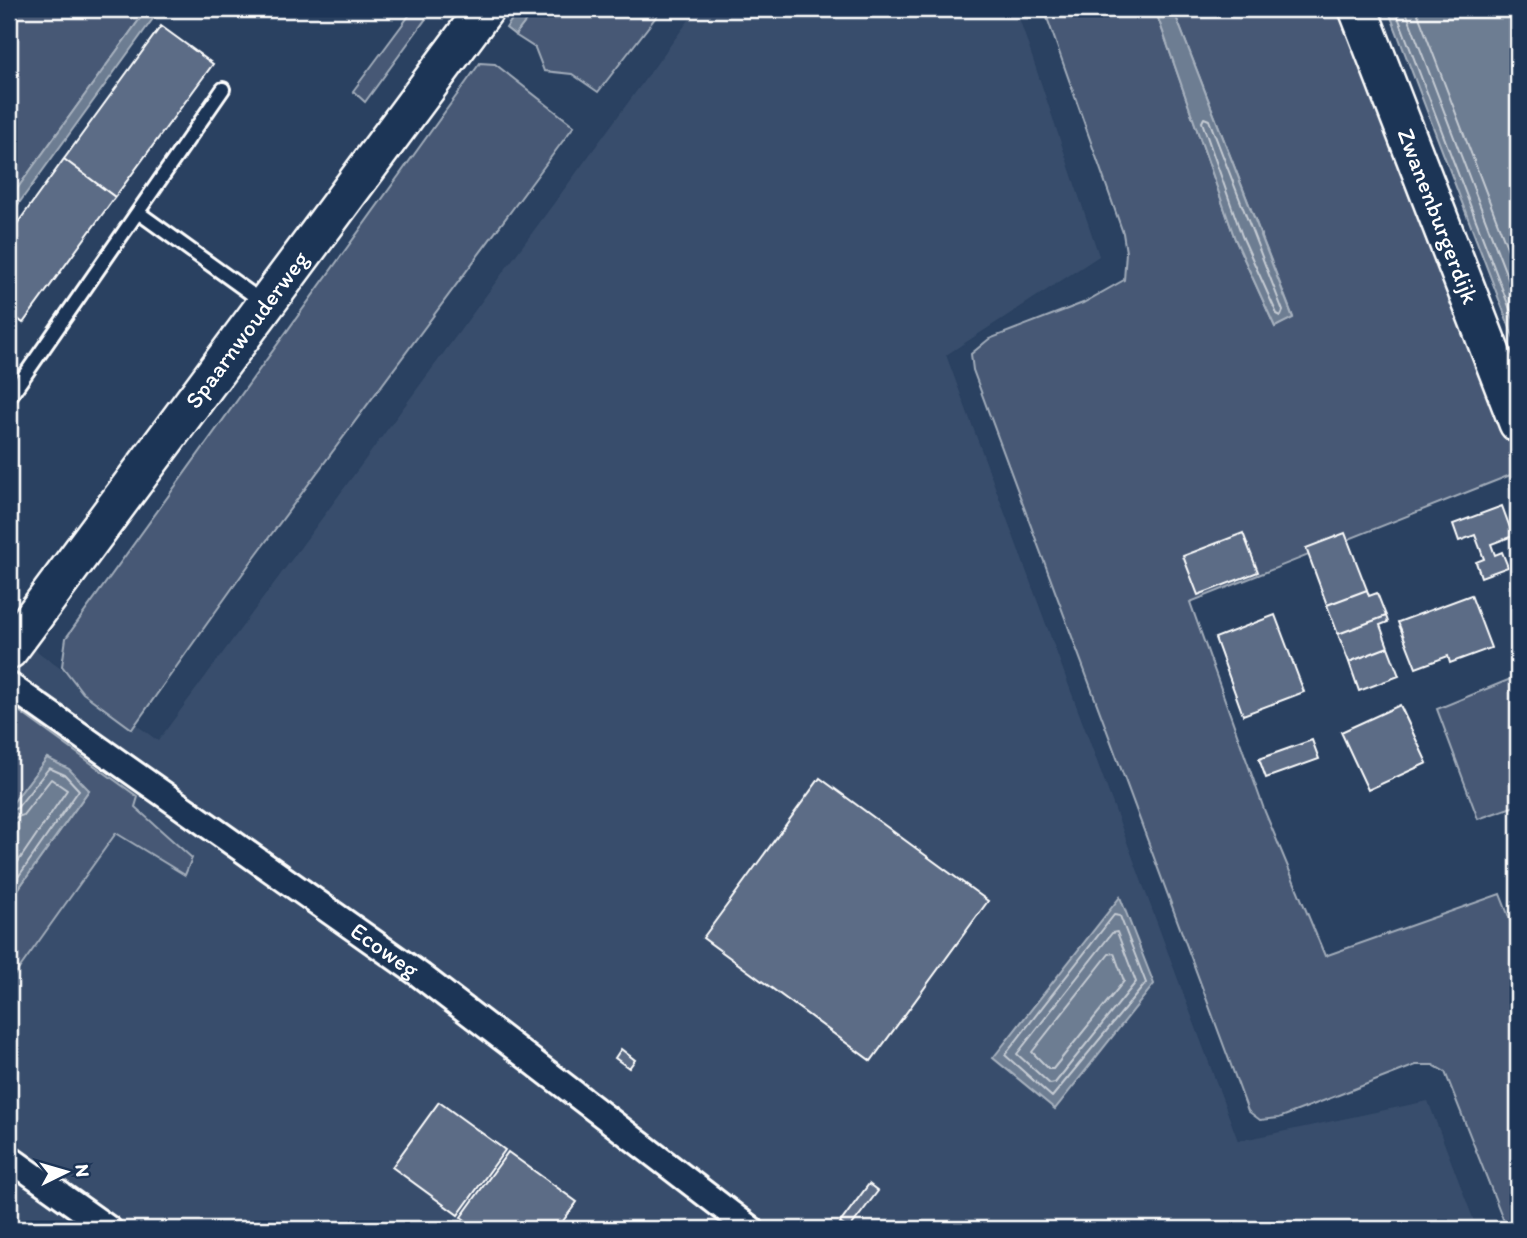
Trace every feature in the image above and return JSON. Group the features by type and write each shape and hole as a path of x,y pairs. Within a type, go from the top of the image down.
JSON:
{"street":[{"name":"Spaarnwouderweg","path":"17,633 266,305 485,9"},
{"name":"Zwanenburgerdijk","path":"1358,9 1518,423"},
{"name":"Ecoweg","path":"9,685 420,975 751,1229"},
{"path":"9,1158 109,1229"}],"lane":[{"path":"9,398 139,214 223,89"},
{"path":"139,214 266,305"}],"shaded area":[{"path":"9,9 147,9 9,200"},
{"path":"414,9 433,9 365,102 353,91"},
{"path":"535,9 662,9 598,92 572,74 544,71 535,48 515,35"},
{"path":"697,9 1016,9 1099,256 946,355 1238,1141 1428,1101 1477,1229 9,1229 9,682 34,649 158,741"},
{"path":"1044,9 1155,9 1235,239 1275,327 1293,317 1173,9 1348,9 1518,458 1518,472 1190,602 1265,812 1325,956 1500,894 1518,940 1518,1229 1507,1229 1445,1072 1433,1065 1416,1065 1279,1118 1260,1120 1248,1111 973,370 971,354 989,339 1083,303 1124,280 1126,252 1123,233"},
{"path":"480,63 495,64 574,126 253,559 132,729 83,693 62,666 66,638"},
{"path":"1518,676 1518,805 1478,819 1437,709"},
{"path":"16,709 138,797 135,807 192,858 185,875 116,833 9,983 9,902 89,790 47,758 9,808 9,712"}],"water":[{"path":"147,9 160,9 9,217 9,200"},
{"path":"519,9 535,9 515,35 506,28"},
{"path":"1155,9 1173,9 1293,318 1275,327 1235,239"},
{"path":"1388,9 1518,9 1518,349"},
{"path":"47,758 69,769 89,790 9,902 9,808"},
{"path":"1120,897 1154,984 1055,1109 993,1058"}],"building":[{"path":"161,26 213,64 115,197 64,159"},
{"path":"64,159 115,197 23,323 9,312 9,235"},
{"path":"1502,506 1513,536 1491,544 1495,555 1502,552 1508,567 1481,577 1476,562 1484,559 1475,535 1459,541 1453,524"},
{"path":"1243,533 1258,572 1198,595 1183,556"},
{"path":"1345,533 1367,590 1327,605 1306,548"},
{"path":"1367,590 1369,596 1377,593 1386,616 1338,634 1327,605"},
{"path":"1471,595 1491,648 1450,663 1448,656 1416,668 1398,622"},
{"path":"1275,615 1304,692 1243,715 1215,638"},
{"path":"1386,616 1388,622 1380,625 1388,647 1349,662 1338,634"},
{"path":"1388,647 1399,676 1359,691 1349,662"},
{"path":"1400,705 1427,763 1368,790 1341,732"},
{"path":"1312,740 1319,759 1266,778 1259,759"},
{"path":"820,778 988,901 871,1061 703,938"},
{"path":"621,1049 635,1060 629,1068 615,1058"},
{"path":"439,1102 505,1150 458,1215 392,1167"},
{"path":"508,1152 577,1202 557,1229 477,1229 461,1217"},
{"path":"869,1184 878,1191 849,1229 840,1223"}]}
